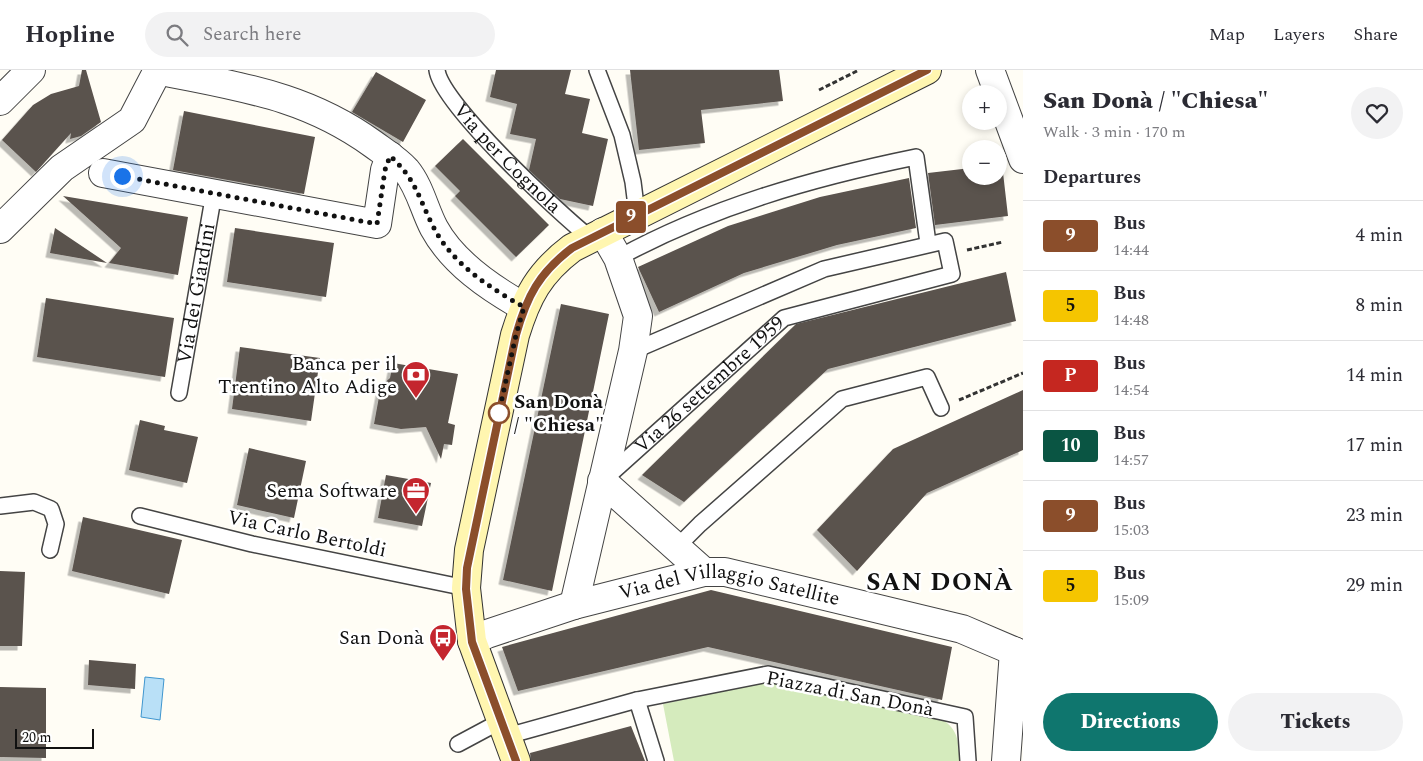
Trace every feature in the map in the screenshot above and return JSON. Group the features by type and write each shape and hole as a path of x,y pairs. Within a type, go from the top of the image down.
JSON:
{"main road":[{"path":"508,739 472,642 466,588 469,550 516,335 524,307 539,278 553,262 572,248 596,235 923,71"}],"street":[{"path":"0,101 31,70"},
{"path":"0,229 62,168 132,120 157,70 273,94 310,107 347,125 406,170 416,186 434,227 448,249 489,286 524,307"},
{"path":"990,70 1023,158"},
{"name":"Via dei Giardini","path":"103,173 377,224 385,170 390,156"},
{"name":"Via 26 settembre 1959","path":"574,606 634,351 638,316 618,258 596,235"},
{"path":"602,481 704,572"},
{"name":"Via del Villaggio Satellite","path":"472,642 487,634 574,606 704,572 725,572 962,629 1019,653"},
{"path":"1006,761 1019,653"}],"lane":[{"name":"Via per Cognola","path":"437,70 438,78 455,102 502,156 560,213 596,235"},
{"path":"597,70 622,135 633,182 637,214"},
{"path":"618,258 754,198 839,173 916,157 928,244"},
{"name":"Via dei Giardini","path":"179,394 214,193"},
{"name":"Via 26 settembre 1959","path":"602,481 784,318 952,274 945,241 824,269 634,351"},
{"path":"677,547 700,524 842,399 928,377 947,405"},
{"path":"0,506 34,502 51,509 56,524 50,550"},
{"name":"Via Carlo Bertoldi","path":"140,516 252,544 466,588"},
{"name":"Piazza di San Donà","path":"637,700 768,674 965,717 968,761"},
{"path":"458,744 508,739 637,700 656,761"}],"path":[{"path":"819,90 859,70"},
{"path":"964,251 1003,242"},
{"path":"947,405 1023,373"}],"green space":[{"path":"771,681 942,719 955,732 960,761 674,761 663,704"}],"water":[{"path":"145,677 164,679 160,720 141,717"}],"building":[{"path":"82,70 86,70 101,122 81,136 70,139 71,133 36,172 2,140 33,105 51,94 79,86"},
{"path":"496,70 571,70 565,94 590,99 582,133 608,139 593,206 560,199 529,170 536,139 510,134 517,104 490,97"},
{"path":"630,70 779,70 783,101 701,110 705,143 639,150"},
{"path":"376,72 426,100 403,142 352,112"},
{"path":"184,111 315,137 304,194 173,170"},
{"path":"463,139 549,225 516,257 455,196 460,191 435,166"},
{"path":"962,169 962,185 1004,185 1008,216 935,225 928,173"},
{"path":"909,178 916,228 837,245 744,273 659,312 638,267 728,226 820,197"},
{"path":"63,196 188,217 178,275 109,263 121,248"},
{"path":"55,228 107,263 50,253"},
{"path":"235,228 334,243 326,297 227,282"},
{"path":"1006,272 1016,321 828,369 684,502 642,475 796,324"},
{"path":"46,298 174,318 165,377 37,357"},
{"path":"561,304 609,314 552,591 503,580"},
{"path":"240,347 320,358 311,421 232,409"},
{"name":"Banca per il Trentino Alto Adige","path":"393,363 458,374 448,423 455,425 452,445 444,444 441,459 426,427 401,429 374,424 381,386 390,378"},
{"path":"1023,390 1023,450 927,493 857,571 817,530 893,449"},
{"path":"140,420 165,426 164,430 198,437 187,483 129,470"},
{"path":"249,448 306,461 294,518 237,505"},
{"path":"386,475 431,483 422,526 378,518"},
{"path":"83,517 182,540 169,594 72,571"},
{"path":"0,571 25,572 22,646 0,646"},
{"path":"711,590 952,647 942,700 708,647 518,691 502,647"},
{"path":"89,660 136,664 135,689 88,685"},
{"path":"0,687 46,688 46,758 0,757"},
{"path":"631,726 645,761 531,761 530,753"}],"bus line":[{"name":"9","path":"516,761 472,642 466,589 467,568 469,550 516,335 524,307 539,278 553,262 572,248 927,70"}],"place":[{"name":"Banca per il Trentino Alto Adige","path":"416,399"},
{"name":"San Donà / \"Chiesa\"","path":"499,413"},
{"name":"Sema Software","path":"416,515"},
{"name":"San Donà","path":"443,662"}],"district":[{"name":"SAN DONÀ","path":"940,583"}],"route":[{"path":"122,176 377,224 385,170 390,156 406,170 416,186 443,243 489,286 524,307 497,421 499,413"}]}
